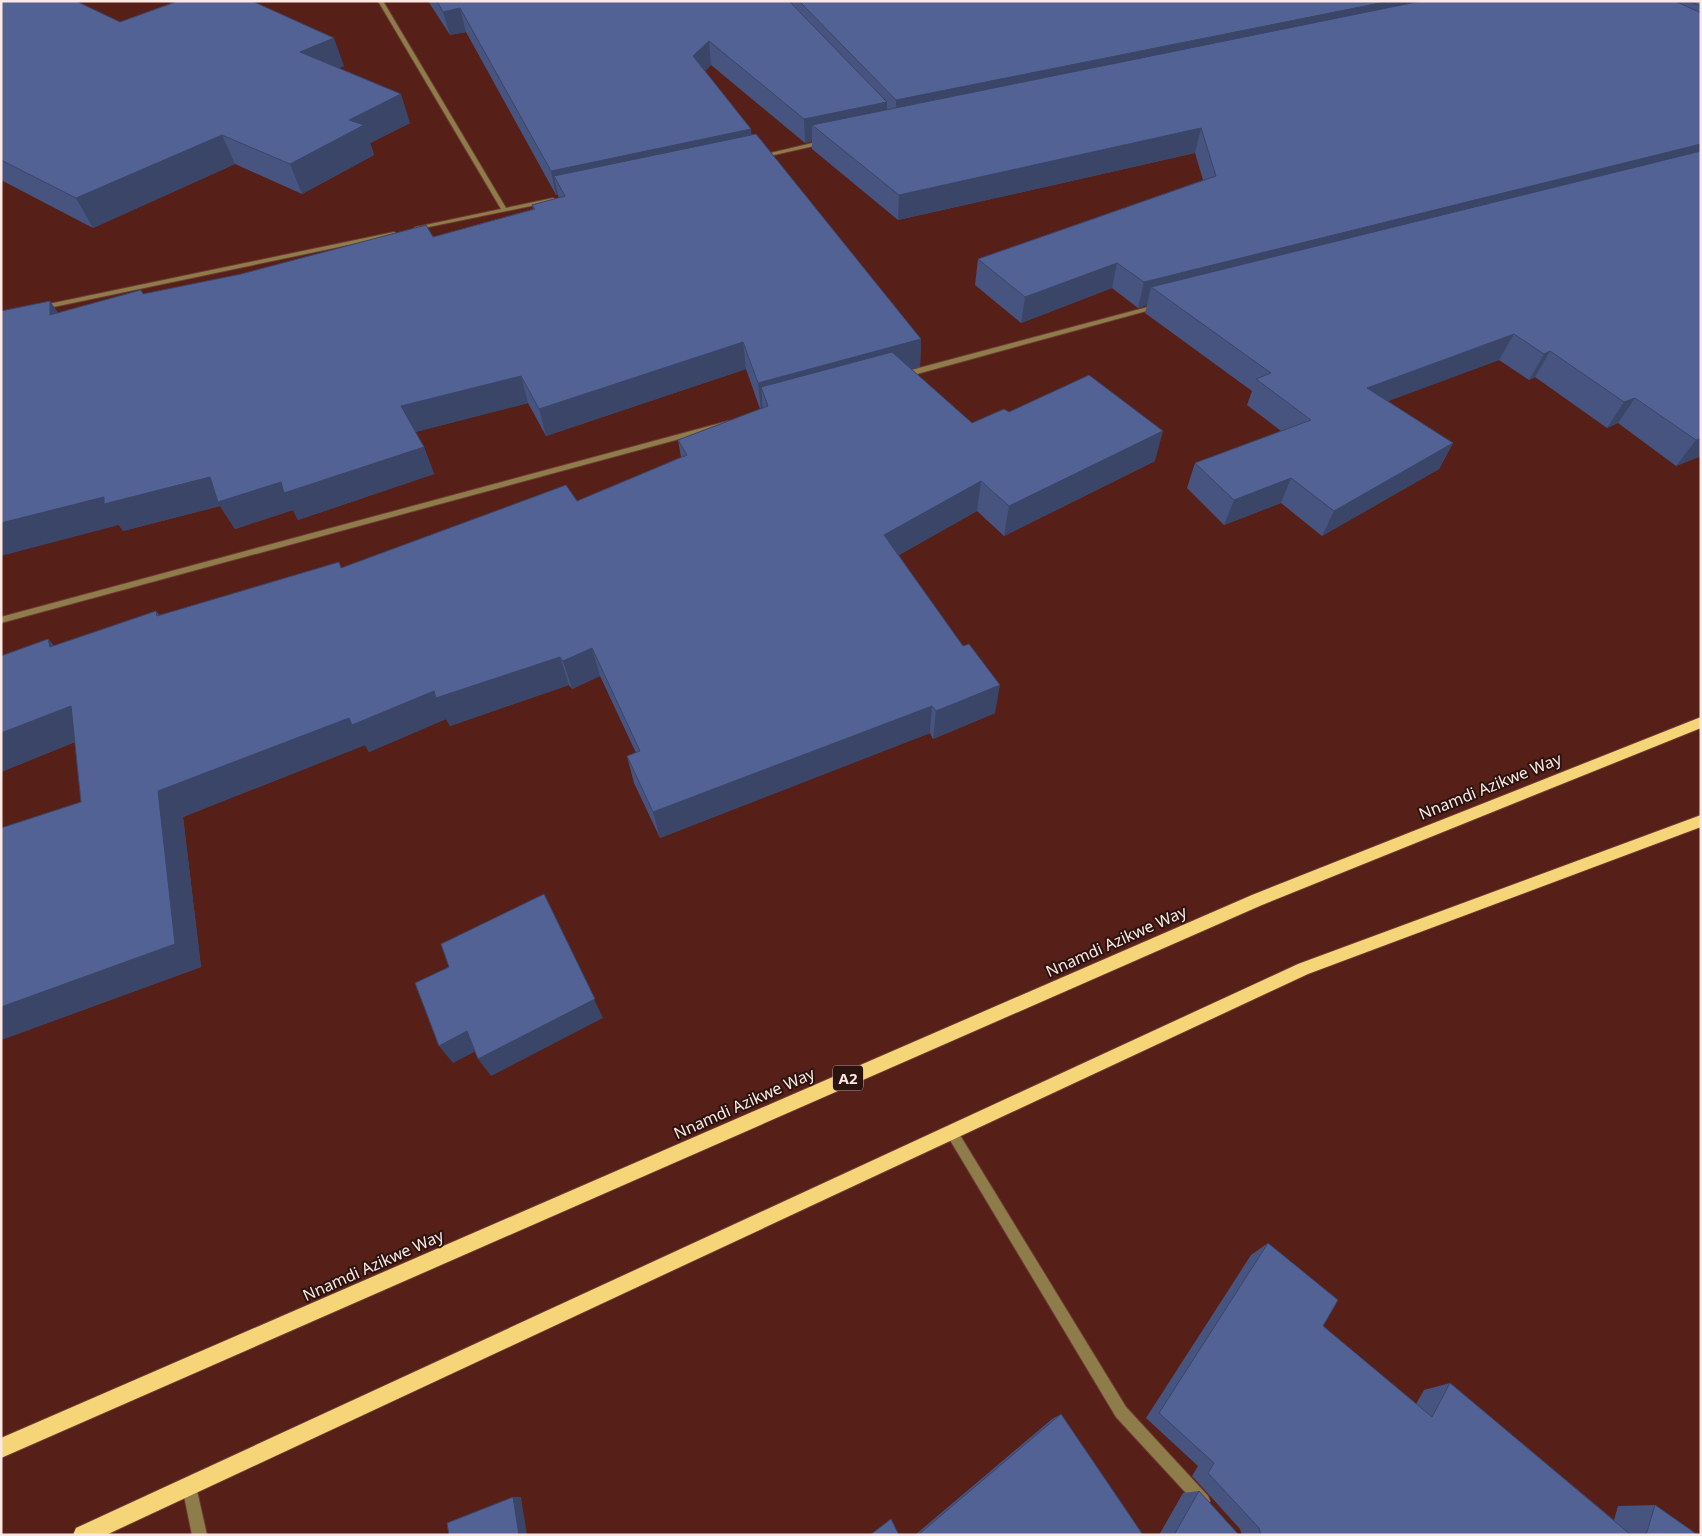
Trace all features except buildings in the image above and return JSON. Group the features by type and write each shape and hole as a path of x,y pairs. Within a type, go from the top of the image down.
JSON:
{"highway":[{"name":"Nnamdi Azikwe Way","path":"1,1448 1257,900 1701,722"},
{"path":"83,1535 950,1131 1303,970 1701,821"}],"street":[{"path":"380,1 505,211"},
{"path":"758,157 836,140"},
{"path":"408,231 563,198"},
{"path":"30,310 398,233"},
{"path":"896,377 1165,304"},
{"path":"1,620 732,422"},
{"path":"950,1131 1121,1412 1214,1513"},
{"path":"188,1486 200,1535"}]}
